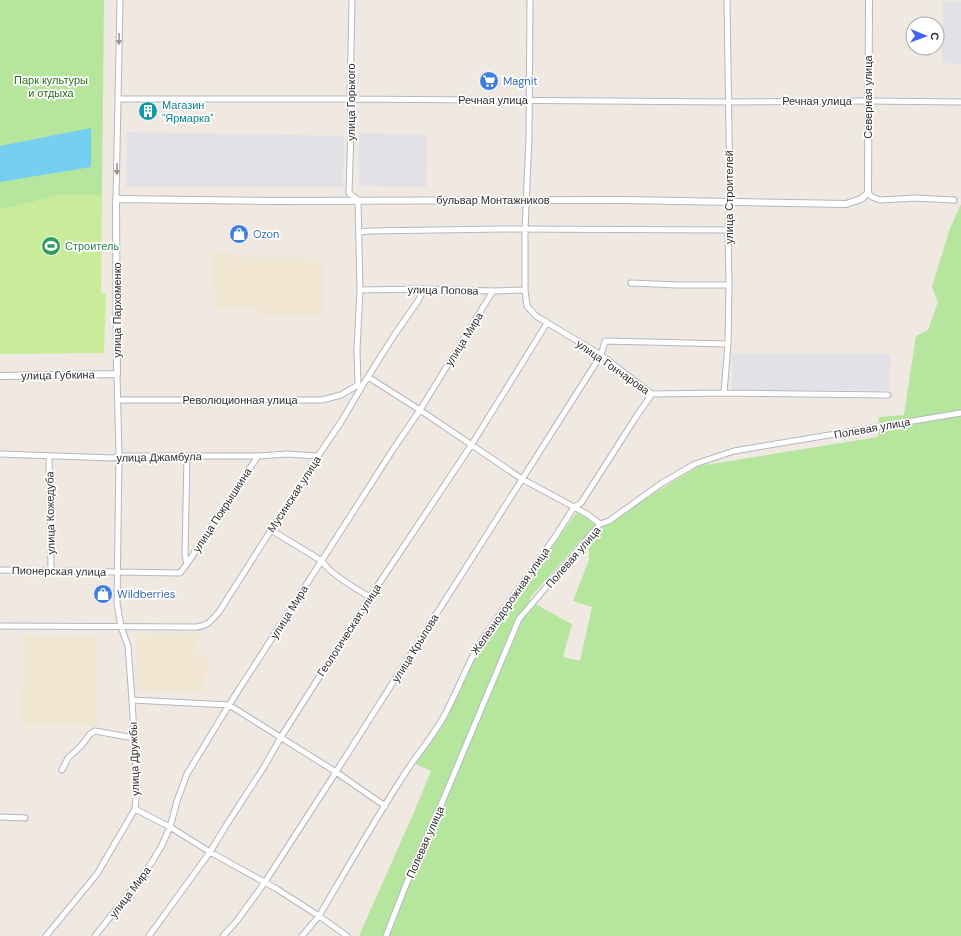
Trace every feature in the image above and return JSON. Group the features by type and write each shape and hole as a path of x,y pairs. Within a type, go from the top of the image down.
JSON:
{"street":[{"name":"улица Пархоменко","path":"120,0 116,199 119,456 117,603 121,627"},
{"name":"улица Горького","path":"352,0 349,193 358,200"},
{"name":"улица Гончарова","path":"530,0 530,100 525,230 526,290 527,306 536,316 601,355 652,394 724,393 888,395"},
{"name":"улица Строителей","path":"724,393 728,344 729,285 727,0"},
{"name":"Северная улица","path":"868,193 869,0"},
{"name":"Речная улица","path":"118,99 961,102"},
{"name":"бульвар Монтажников","path":"116,199 279,201 526,199 846,204 861,199 868,193"},
{"path":"868,193 872,197 880,200 915,198 954,200"},
{"path":"358,200 360,290 357,349 360,386"},
{"path":"359,232 370,230 728,230"},
{"path":"631,283 729,285"},
{"name":"Мусинская улица","path":"0,626 196,627 209,623 219,612 298,490 318,456 341,422 360,386 368,377 418,301 424,289"},
{"name":"улица Попова","path":"360,290 526,290"},
{"name":"улица Мира","path":"95,936 126,898 152,862 170,828 177,801 187,774 229,705 420,410 494,291"},
{"name":"Геологическая улица","path":"149,936 210,852 370,597 472,444 547,323"},
{"name":"улица Крылова","path":"223,936 236,922 265,882 336,772 601,355 605,341 728,344"},
{"name":"улица Губкина","path":"0,376 117,374"},
{"path":"368,377 472,444 522,479 587,514 600,524"},
{"name":"Революционная улица","path":"118,400 322,400 341,395 360,386"},
{"name":"Железнодорожная улица","path":"302,936 318,916 416,756 426,744 443,717 472,656 481,642 574,508 581,503 652,394"},
{"name":"Полевая улица","path":"386,936 409,877 519,619 600,524 609,521 662,483 695,464 734,451 961,413"},
{"name":"улица Джамбула","path":"0,454 113,458 119,456 258,456 286,454 318,456"},
{"name":"улица Кожедуба","path":"49,456 50,570"},
{"name":"улица Покрышкина","path":"187,456 185,555 187,564"},
{"name":"улица Покрышкина","path":"118,572 180,573 258,456"},
{"path":"271,530 322,561 325,567 370,597"},
{"name":"Пионерская улица","path":"0,570 118,572"},
{"name":"улица Дружбы","path":"46,936 98,874 135,809 137,788 128,646 121,627"},
{"path":"132,700 229,705 336,772 386,806"},
{"path":"62,770 68,758 81,746 90,734 96,731 134,738"},
{"path":"135,809 277,889 347,936"},
{"path":"0,817 25,818"}],"shaded area":[{"path":"943,2 961,2 961,64 942,63 942,56 945,56 945,16 943,16"},
{"path":"127,132 344,136 343,187 126,187"},
{"path":"359,133 427,135 426,187 359,186"},
{"path":"213,252 232,253 232,257 322,258 322,314 259,315 258,308 215,308"},
{"path":"732,354 891,354 889,390 732,390"},
{"path":"201,633 194,651 210,660 202,692 140,692 137,688 137,634"},
{"path":"23,636 96,636 97,725 27,726 22,719"}],"green space":[{"name":"Парк культуры и отдыха","path":"0,0 104,0 102,195 61,195 0,210"},
{"name":"Строитель","path":"61,195 102,195 101,292 106,295 104,353 0,354 0,210"},
{"path":"961,204 961,936 359,936 431,771 416,764 447,715 476,654 497,622 577,512 601,528 699,466 878,437 879,417 904,415 916,336 928,330 938,302 932,287 949,231","holes":["582,539 588,543 589,560 573,601 592,607 580,661 563,657 572,624 529,599"]}],"water":[{"path":"91,128 91,167 0,182 0,146"}],"place":[{"name":"Magnit","path":"489,81"},
{"name":"Магазин \"Ярмарка\"","path":"148,111"},
{"name":"Ozon","path":"239,234"},
{"name":"Строитель","path":"51,246"},
{"name":"Wildberries","path":"103,594"}]}
